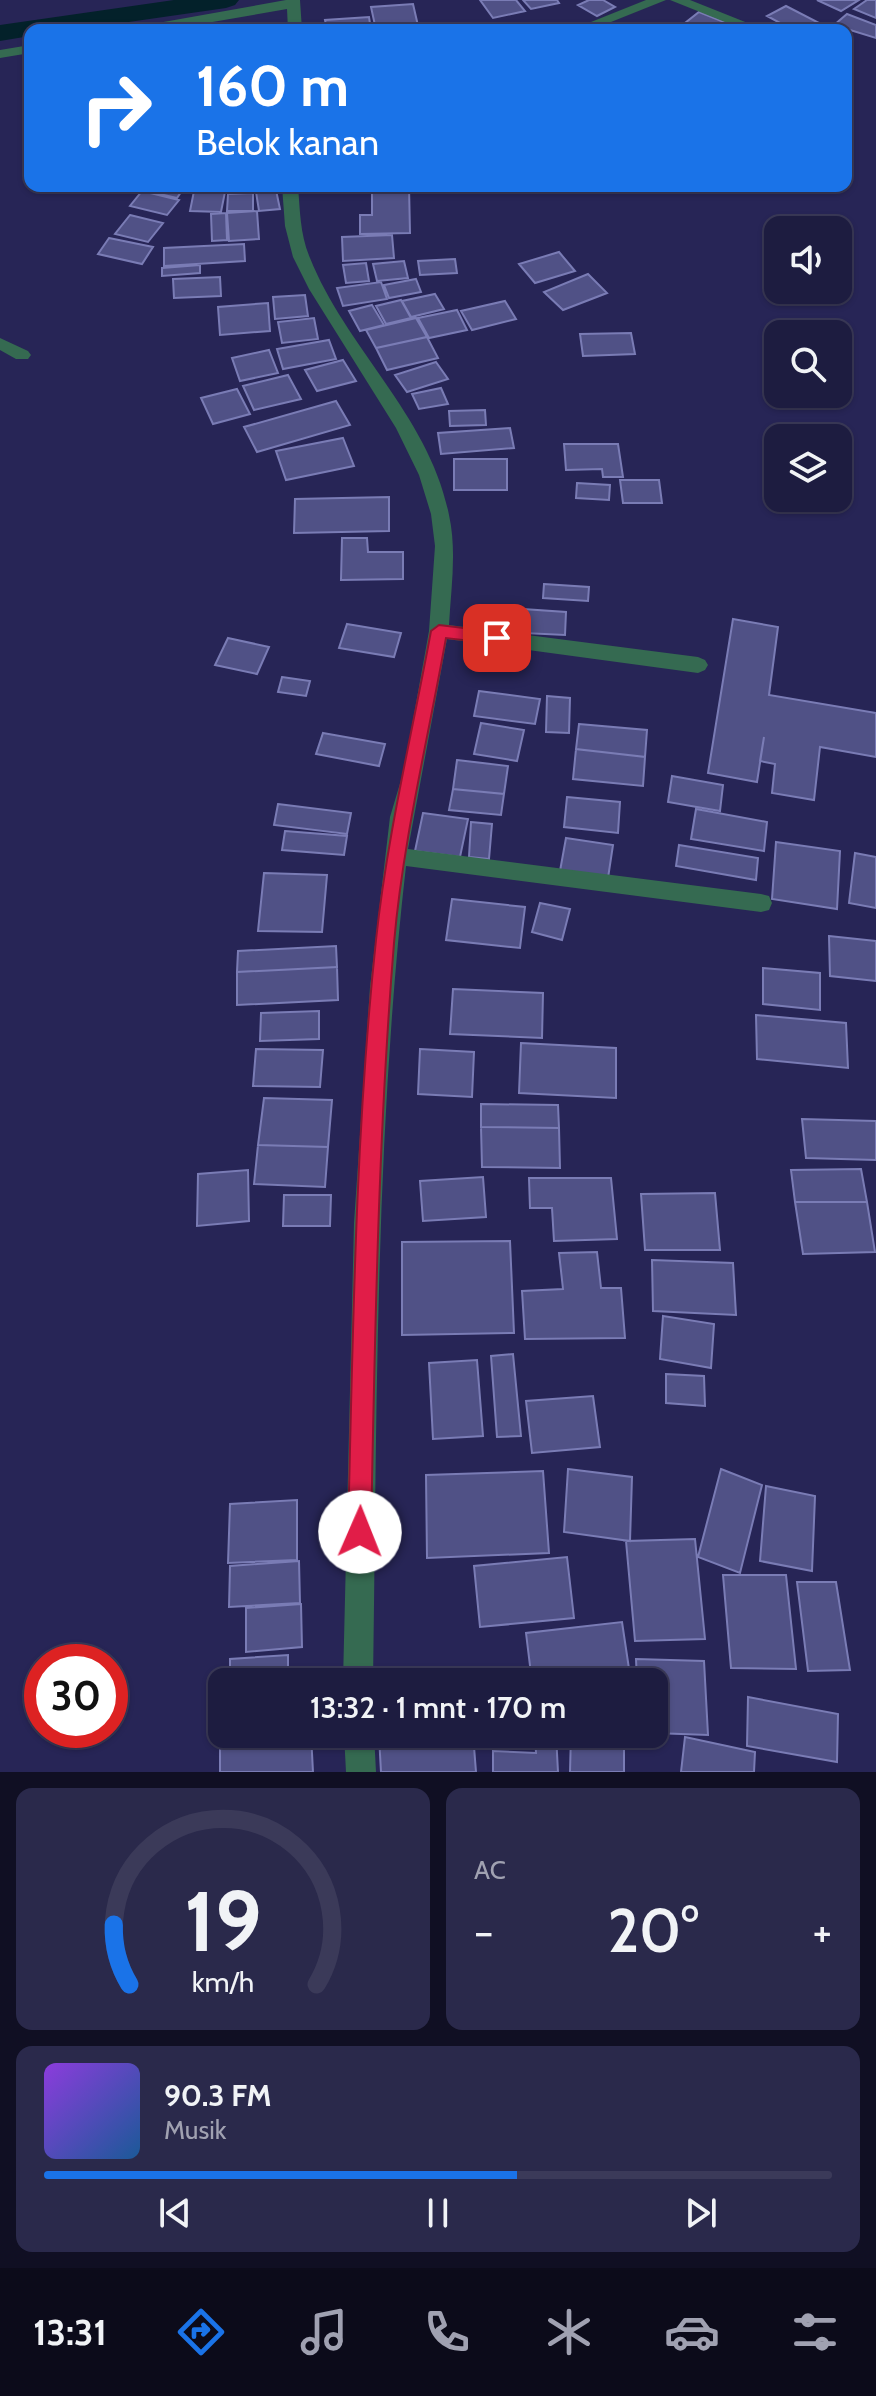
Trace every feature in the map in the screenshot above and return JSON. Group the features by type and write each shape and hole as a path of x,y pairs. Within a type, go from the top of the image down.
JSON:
{"street":[{"path":"594,24 659,0"},
{"path":"677,0 742,24"},
{"path":"174,24 293,2 295,24"},
{"path":"0,54 24,50"},
{"path":"290,192 293,226 301,257 317,289 399,417 428,475 440,514 444,546 439,631 414,770 401,817 381,987 367,1223 358,1668"},
{"path":"0,343 22,355"},
{"path":"439,631 698,665"},
{"path":"396,856 761,903"},
{"path":"360,1748 361,1772"}],"building":[{"path":"480,0 516,0 525,11 493,18"},
{"path":"523,0 557,0 559,3 531,9"},
{"path":"589,0 603,0 615,7 597,16 578,5"},
{"path":"817,0 859,0 841,11"},
{"path":"867,0 876,0 876,18 854,9"},
{"path":"413,4 418,24 375,24 371,7"},
{"path":"786,6 821,24 782,24 767,16"},
{"path":"699,12 729,24 684,24"},
{"path":"847,14 876,25 876,38 852,31 852,24 835,24"},
{"path":"369,17 370,24 326,24 325,20"},
{"path":"141,192 179,200 167,215 130,206"},
{"path":"151,192 181,192 177,198"},
{"path":"194,192 225,192 221,212 190,211"},
{"path":"256,192 276,192 280,209 259,211"},
{"path":"372,192 409,192 410,233 360,234 360,215 372,215"},
{"path":"253,193 253,211 227,211 228,194"},
{"path":"257,211 259,239 229,241 227,213"},
{"path":"226,213 227,240 212,241 211,214"},
{"path":"130,215 163,223 148,242 115,234"},
{"path":"392,235 394,258 343,261 342,237"},
{"path":"109,238 153,247 142,264 98,254"},
{"path":"244,244 245,261 164,266 164,248"},
{"path":"559,252 575,271 535,283 519,264"},
{"path":"455,259 457,273 420,275 418,261"},
{"path":"404,261 408,278 377,281 373,264"},
{"path":"366,263 369,281 346,283 343,265"},
{"path":"200,265 200,273 162,276 162,268"},
{"path":"588,274 607,293 563,310 544,292"},
{"path":"220,277 221,296 174,298 173,279"},
{"path":"416,279 421,292 389,298 384,285"},
{"path":"381,282 387,299 343,306 337,288"},
{"path":"435,294 444,309 411,317 402,301"},
{"path":"305,295 308,316 275,319 273,297"},
{"path":"401,300 411,318 386,324 376,306"},
{"path":"505,301 516,319 472,330 461,311"},
{"path":"268,303 270,331 220,335 218,307"},
{"path":"372,305 384,325 360,331 349,311"},
{"path":"457,310 467,330 429,338 418,318"},
{"path":"314,318 318,339 282,343 278,322"},
{"path":"416,318 427,337 376,348 366,330"},
{"path":"631,333 635,354 583,356 580,334"},
{"path":"427,337 438,358 387,370 376,348"},
{"path":"329,340 336,359 283,369 277,349"},
{"path":"269,350 278,373 240,381 232,358"},
{"path":"343,360 356,381 317,391 305,370"},
{"path":"436,362 448,379 407,392 395,375"},
{"path":"288,375 301,399 254,410 243,386"},
{"path":"441,388 448,404 419,409 412,394"},
{"path":"237,389 250,414 213,424 201,398"},
{"path":"336,401 350,425 257,452 244,427"},
{"path":"485,410 486,425 450,426 449,411"},
{"path":"510,428 514,448 441,454 438,433"},
{"path":"343,438 354,466 286,480 276,451"},
{"path":"564,444 618,444 623,477 603,477 602,469 566,470"},
{"path":"454,459 507,459 507,490 454,490"},
{"path":"620,480 659,480 662,503 623,503"},
{"path":"577,483 610,485 609,500 576,498"},
{"path":"389,497 389,531 294,533 295,499"},
{"path":"342,538 367,538 368,552 403,552 403,579 341,580"},
{"path":"544,584 589,587 588,601 543,598"},
{"path":"508,608 566,612 565,635 505,632"},
{"path":"733,619 778,627 769,695 876,713 876,757 820,747 814,800 772,793 775,764 760,761 757,782 708,773"},
{"path":"347,624 401,633 394,657 339,648"},
{"path":"228,638 269,647 257,674 215,665"},
{"path":"282,677 310,681 306,696 278,692"},
{"path":"479,691 540,699 535,724 474,716"},
{"path":"547,696 570,698 569,733 546,732"},
{"path":"481,723 524,730 517,761 474,754"},
{"path":"579,724 647,730 645,757 576,749"},
{"path":"323,733 385,744 379,766 316,754"},
{"path":"576,749 645,757 643,786 573,779"},
{"path":"457,760 508,766 504,794 453,789"},
{"path":"672,776 723,785 720,811 668,802"},
{"path":"453,789 504,794 501,815 449,810"},
{"path":"567,797 620,802 618,833 564,827"},
{"path":"278,804 351,813 347,834 274,825"},
{"path":"696,809 767,822 764,851 691,839"},
{"path":"423,813 468,819 460,857 415,851"},
{"path":"471,822 492,824 489,859 469,857"},
{"path":"285,831 347,836 344,855 282,850"},
{"path":"566,838 613,845 608,878 560,871"},
{"path":"776,842 840,851 837,909 772,899"},
{"path":"679,845 758,858 756,880 676,866"},
{"path":"855,853 876,857 876,908 849,903"},
{"path":"264,873 327,875 322,932 258,931"},
{"path":"452,899 525,907 520,948 446,940"},
{"path":"540,903 570,909 562,940 532,932"},
{"path":"829,936 876,941 876,981 830,976"},
{"path":"336,946 337,967 237,972 238,951"},
{"path":"337,967 338,1000 237,1005 237,972"},
{"path":"763,968 820,973 820,1010 763,1004"},
{"path":"453,989 543,993 542,1038 450,1034"},
{"path":"319,1011 319,1039 260,1041 261,1013"},
{"path":"756,1015 846,1023 848,1068 757,1059"},
{"path":"521,1043 616,1048 616,1098 519,1093"},
{"path":"256,1049 323,1050 320,1087 253,1086"},
{"path":"420,1049 474,1052 472,1097 418,1094"},
{"path":"264,1098 332,1100 328,1147 258,1145"},
{"path":"481,1104 558,1105 559,1128 481,1127"},
{"path":"802,1119 876,1121 876,1160 806,1158"},
{"path":"481,1127 559,1128 560,1168 482,1167"},
{"path":"258,1145 328,1147 325,1187 254,1184"},
{"path":"861,1169 867,1202 795,1202 791,1170"},
{"path":"248,1170 249,1221 197,1226 198,1174"},
{"path":"483,1177 486,1217 423,1221 420,1181"},
{"path":"529,1178 611,1178 617,1239 554,1241 552,1208 530,1208"},
{"path":"715,1193 720,1250 645,1250 641,1194"},
{"path":"284,1195 331,1195 330,1226 283,1226"},
{"path":"795,1202 867,1202 875,1252 803,1254"},
{"path":"510,1241 514,1333 402,1335 402,1242"},
{"path":"597,1252 601,1288 621,1288 625,1338 525,1339 522,1291 563,1289 559,1253"},
{"path":"652,1260 733,1263 736,1315 653,1311"},
{"path":"663,1316 714,1324 711,1368 660,1359"},
{"path":"513,1354 521,1436 497,1437 491,1356"},
{"path":"477,1360 483,1436 433,1439 429,1363"},
{"path":"666,1374 704,1376 705,1406 666,1403"},
{"path":"593,1396 600,1447 532,1453 526,1401"},
{"path":"568,1469 632,1477 630,1541 564,1532"},
{"path":"721,1469 762,1485 740,1573 698,1557"},
{"path":"543,1471 549,1553 427,1558 426,1475"},
{"path":"766,1486 815,1496 812,1571 760,1561"},
{"path":"297,1500 297,1560 228,1563 230,1504"},
{"path":"695,1539 705,1639 635,1641 626,1541"},
{"path":"567,1557 574,1618 480,1627 474,1566"},
{"path":"299,1561 300,1603 229,1607 230,1566"},
{"path":"723,1575 786,1575 796,1669 731,1668"},
{"path":"797,1582 836,1582 850,1670 808,1671"},
{"path":"301,1604 302,1647 246,1652 246,1608"},
{"path":"622,1622 629,1668 530,1668 526,1633"},
{"path":"288,1655 288,1668 230,1668 230,1659"},
{"path":"636,1659 704,1661 708,1735 668,1734 668,1668 636,1668"},
{"path":"748,1697 838,1714 837,1762 747,1746"},
{"path":"685,1737 755,1752 754,1772 681,1772"},
{"path":"220,1748 312,1748 313,1772 220,1772"},
{"path":"380,1748 474,1748 476,1772 381,1772"},
{"path":"536,1748 557,1748 558,1772 493,1772 493,1751 536,1753"},
{"path":"571,1748 624,1748 624,1772 570,1772"}],"waterway":[{"path":"62,24 226,0"},
{"path":"0,33 24,29"}],"route":[{"path":"360,1532 367,1223 381,987 401,817 414,770 439,631 497,638"}]}
